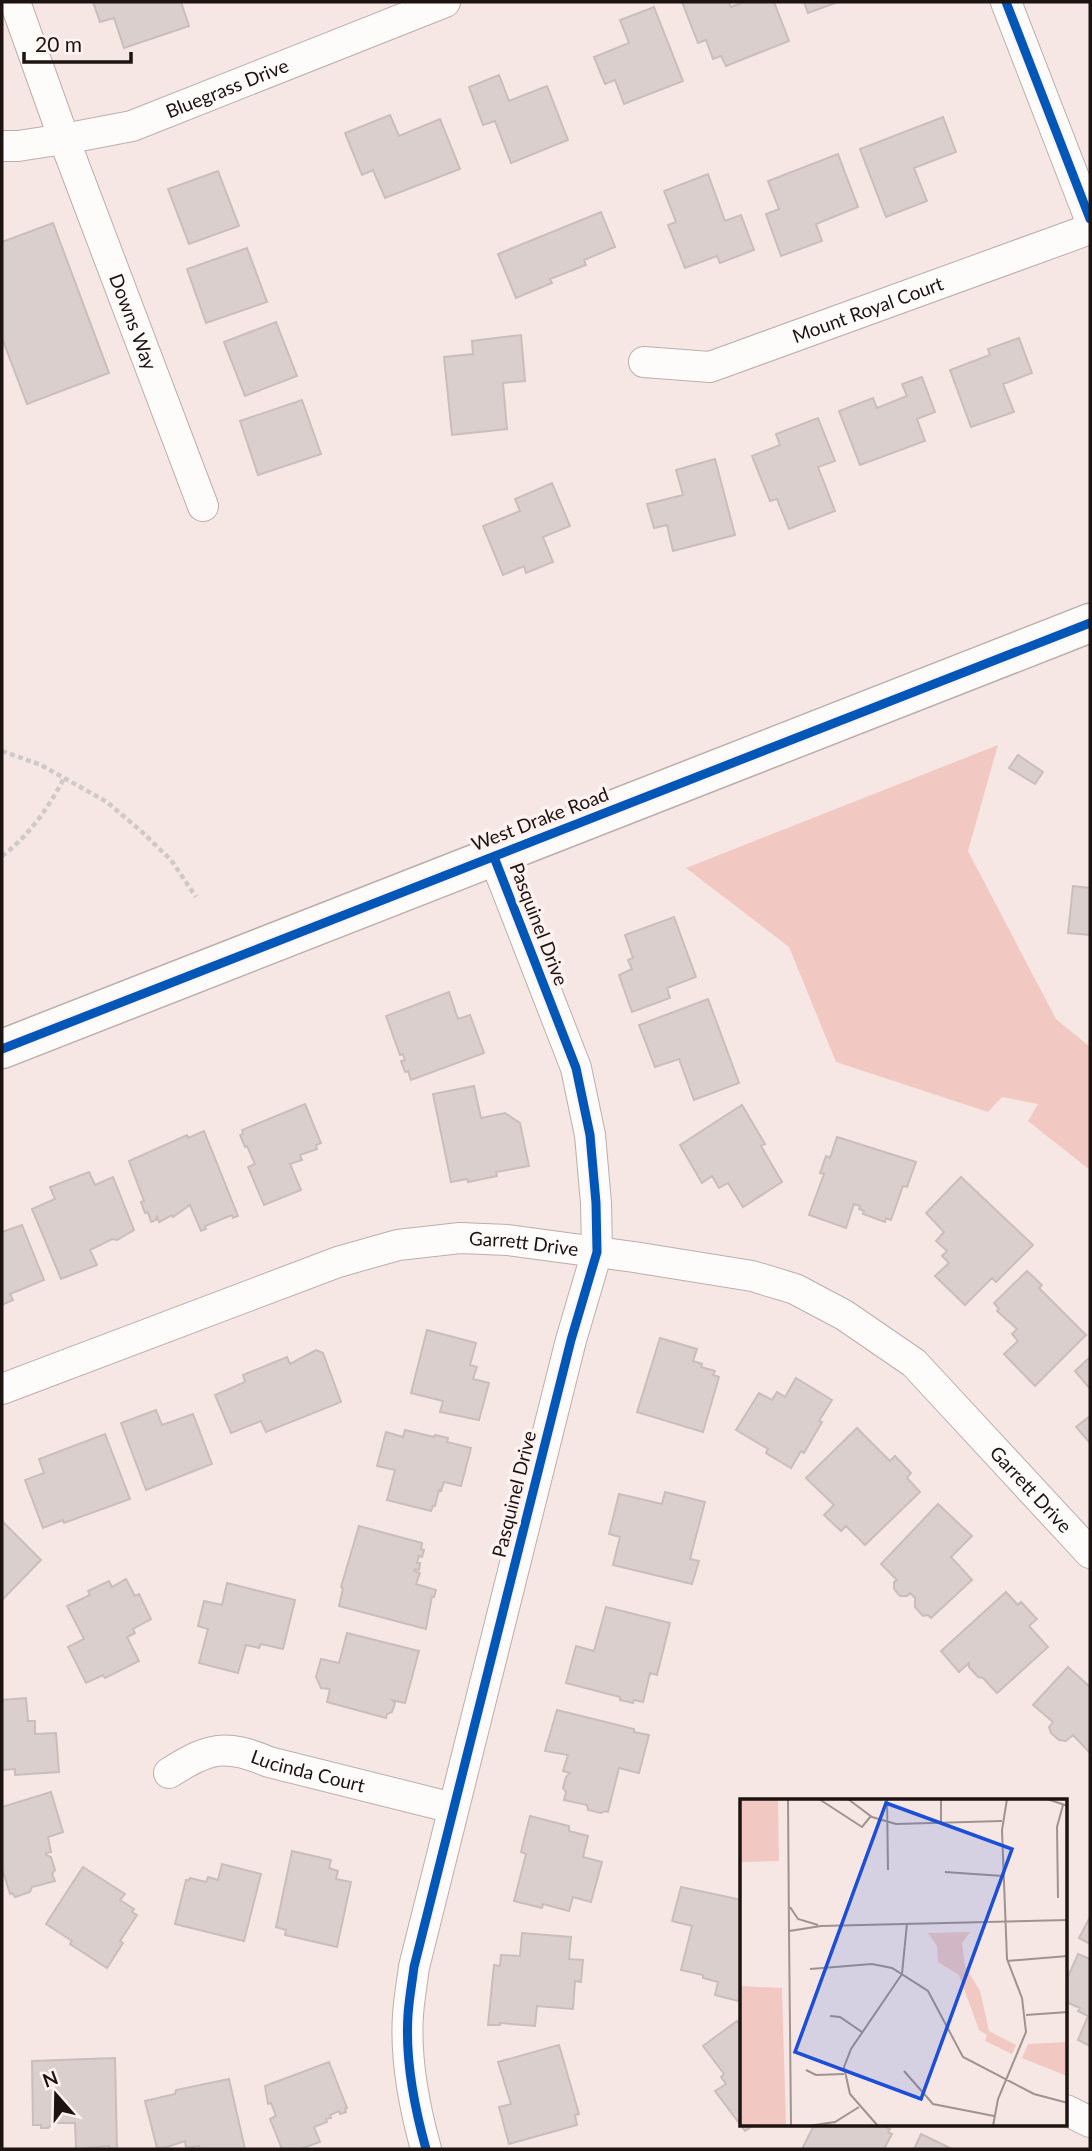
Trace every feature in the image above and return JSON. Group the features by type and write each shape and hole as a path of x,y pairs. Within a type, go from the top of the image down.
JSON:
{"main road":[{"name":"West Drake Road","path":"2,1049 1090,623"}],"street":[{"name":"Downs Way","path":"15,2 202,506"},
{"name":"Bluegrass Drive","path":"2,146 19,146 132,126 445,2"},
{"path":"1006,2 1090,219"},
{"name":"Mount Royal Court","path":"644,362 710,367 1090,229"},
{"name":"Pasquinel Drive","path":"426,2149 419,2127 409,2069 408,2017 414,1967 568,1354 597,1252 590,1135 576,1068 494,857"},
{"name":"Garrett Drive","path":"2,1389 338,1262 398,1245 460,1238 509,1240 597,1252 752,1276 795,1289 844,1315 914,1363 1090,1553"},
{"name":"Lucinda Court","path":"169,1773 197,1755 221,1750 246,1752 269,1762 453,1808"},
{"path":"1068,2111 1090,2122"}],"path":[{"path":"2,751 41,765 107,802 171,860 196,897"},
{"path":"2,856 35,824 64,778"}],"shaded area":[{"path":"998,745 968,851 1056,1019 1090,1047 1090,1170 1028,1121 1038,1104 1002,1097 988,1112 836,1062 789,947 686,868"}],"building":[{"path":"93,2 181,2 189,26 124,48 114,18 100,22"},
{"path":"682,2 729,2 731,7 744,2 774,2 789,41 726,66 721,56 713,59 706,40 698,43"},
{"path":"804,2 838,2 808,13"},
{"path":"654,7 683,81 624,104 615,80 605,84 594,57 629,43 620,20"},
{"path":"499,75 509,101 547,86 568,140 511,163 495,121 483,125 469,87"},
{"path":"390,115 399,136 440,119 460,169 385,198 373,170 362,175 345,133"},
{"path":"943,117 956,152 914,168 927,201 886,217 860,149"},
{"path":"838,154 858,207 816,224 822,241 781,256 766,214 779,209 768,181"},
{"path":"218,171 239,226 189,244 168,189"},
{"path":"708,174 725,221 741,215 754,250 720,263 717,256 685,268 668,225 676,222 664,191"},
{"path":"601,212 615,247 584,260 586,265 550,279 552,283 516,298 498,254"},
{"path":"53,223 109,373 27,404 2,338 2,242"},
{"path":"247,248 267,302 206,323 187,269"},
{"path":"276,322 297,376 245,396 224,342"},
{"path":"521,335 525,381 503,383 507,429 452,435 444,357 473,354 472,341"},
{"path":"1019,338 1032,373 1003,384 1014,412 971,427 950,370 990,355 988,349"},
{"path":"922,377 935,412 917,419 925,441 860,465 839,411 873,398 877,408 907,396 902,384"},
{"path":"302,400 321,454 258,475 240,421"},
{"path":"818,418 835,461 818,467 835,511 789,529 777,499 770,501 752,456 780,445 776,434"},
{"path":"715,459 735,535 673,551 667,525 654,528 647,504 683,495 676,470"},
{"path":"552,483 570,526 543,537 553,562 526,573 524,566 503,575 483,526 520,511 515,499"},
{"path":"1018,755 1043,772 1035,784 1009,768"},
{"path":"1073,886 1090,888 1090,935 1068,933"},
{"path":"674,917 696,977 667,988 670,998 632,1012 619,975 632,969 628,960 633,958 625,935"},
{"path":"449,992 458,1019 470,1015 484,1053 411,1080 408,1071 405,1072 401,1061 405,1060 403,1054 400,1055 386,1016"},
{"path":"708,999 739,1083 694,1100 679,1059 655,1067 639,1025"},
{"path":"474,1086 481,1118 505,1113 520,1123 529,1166 496,1172 497,1176 468,1182 467,1179 451,1182 433,1094"},
{"path":"305,1104 321,1143 316,1145 317,1149 300,1155 302,1160 290,1164 301,1190 264,1205 248,1167 255,1164 240,1135 243,1134 242,1130"},
{"path":"742,1105 765,1144 761,1146 782,1182 743,1207 728,1183 719,1188 712,1176 702,1183 680,1145"},
{"path":"204,1131 238,1216 233,1218 232,1215 205,1226 206,1229 201,1231 190,1205 173,1217 172,1215 159,1222 157,1217 151,1222 141,1202 144,1201 129,1161 187,1135 188,1138"},
{"path":"837,1137 916,1162 907,1187 903,1186 891,1220 886,1218 885,1222 863,1214 860,1206 854,1204 846,1228 809,1215 824,1174 820,1173 826,1156 830,1158"},
{"path":"89,1172 95,1185 113,1177 134,1230 90,1250 97,1265 61,1279 32,1209 55,1199 50,1187"},
{"path":"961,1177 1033,1245 996,1282 992,1278 965,1305 935,1276 949,1263 942,1256 947,1251 936,1241 944,1232 926,1213"},
{"path":"22,1225 44,1280 10,1294 13,1300 2,1305 2,1232"},
{"path":"1027,1271 1042,1285 1039,1288 1086,1335 1035,1386 1004,1354 1018,1341 1012,1334 1017,1329 997,1311 999,1309 994,1303"},
{"path":"427,1330 476,1343 470,1365 477,1367 473,1379 489,1383 479,1420 440,1412 443,1401 411,1393"},
{"path":"660,1338 697,1349 693,1361 702,1364 701,1367 715,1371 713,1375 719,1377 703,1432 637,1412"},
{"path":"316,1350 323,1353 341,1402 266,1432 261,1421 231,1433 215,1395 245,1382 243,1375 287,1357 290,1364"},
{"path":"1090,1357 1090,1389 1075,1371"},
{"path":"796,1378 832,1400 804,1453 801,1451 791,1468 766,1453 768,1449 736,1430 759,1393 772,1400 777,1392 785,1397"},
{"path":"156,1410 162,1425 193,1414 212,1464 146,1490 121,1423"},
{"path":"1090,1416 1090,1443 1076,1427"},
{"path":"857,1428 890,1461 895,1456 911,1473 907,1478 920,1492 865,1545 846,1526 841,1531 824,1515 834,1505 806,1478"},
{"path":"405,1430 448,1438 447,1442 471,1448 461,1486 444,1482 431,1511 387,1500 395,1470 377,1466 386,1432 403,1437"},
{"path":"105,1434 130,1499 43,1528 25,1480 44,1473 39,1459"},
{"path":"665,1492 705,1502 690,1559 699,1561 692,1584 613,1565 620,1537 609,1534 619,1494 662,1504"},
{"path":"938,1504 972,1536 951,1557 972,1580 931,1618 928,1615 923,1616 915,1607 915,1598 910,1593 900,1596 894,1589 894,1582 897,1580 881,1564"},
{"path":"2,1521 41,1560 2,1600"},
{"path":"359,1526 422,1543 421,1549 424,1550 417,1563 420,1563 419,1570 414,1571 420,1573 416,1584 436,1590 434,1597 432,1596 426,1629 339,1606 341,1587"},
{"path":"126,1579 135,1596 139,1594 151,1619 133,1629 135,1633 127,1637 139,1661 105,1678 103,1675 86,1683 68,1647 84,1639 67,1606 90,1595 88,1591 109,1581 112,1587"},
{"path":"227,1583 295,1600 283,1649 261,1644 259,1648 246,1645 238,1673 199,1663 208,1629 198,1626 204,1601 222,1605"},
{"path":"1006,1592 1018,1605 1021,1602 1037,1619 1029,1626 1048,1647 997,1693 983,1678 978,1677 969,1667 969,1663 959,1672 941,1651"},
{"path":"606,1607 670,1623 657,1675 650,1673 643,1702 620,1700 620,1697 566,1683 576,1646 594,1651"},
{"path":"347,1633 419,1651 405,1703 392,1700 395,1703 392,1712 387,1714 386,1718 327,1702 330,1689 321,1688 316,1677 321,1659 339,1663"},
{"path":"1068,1667 1090,1687 1090,1753 1073,1735 1066,1741 1059,1740 1049,1727 1053,1722 1033,1705"},
{"path":"26,1698 28,1721 35,1721 35,1734 56,1733 59,1772 15,1775 15,1769 3,1770 2,1773 2,1700"},
{"path":"557,1710 649,1735 639,1773 619,1768 608,1812 588,1810 587,1805 564,1800 566,1792 563,1788 570,1773 563,1771 568,1755 545,1751"},
{"path":"51,1792 63,1832 48,1837 51,1852 46,1855 51,1857 55,1881 32,1887 30,1892 15,1897 10,1894 2,1868 2,1807"},
{"path":"530,1816 569,1826 569,1831 588,1836 583,1857 602,1862 591,1902 573,1897 569,1911 543,1904 542,1908 514,1901 526,1854 521,1852"},
{"path":"292,1851 331,1860 329,1868 338,1871 336,1879 351,1882 337,1947 285,1935 286,1930 276,1927"},
{"path":"222,1864 261,1874 244,1941 175,1924 186,1880 190,1878 206,1882 208,1877 218,1880"},
{"path":"83,1867 125,1894 120,1900 134,1909 132,1912 137,1915 107,1968 70,1944 72,1941 46,1924"},
{"path":"681,1887 740,1900 740,2001 715,1995 718,1982 681,1970 692,1926 672,1921"},
{"path":"1090,1917 1090,1944 1079,1938"},
{"path":"522,1933 571,1937 569,1959 583,1960 581,1982 575,1981 573,2009 537,2006 535,2026 500,2023 488,2025 494,1965 500,1966 501,1955 520,1956"},
{"path":"1078,1954 1090,1959 1090,2046 1078,2040 1088,2016 1078,2011 1080,2008 1068,2003 1068,1976"},
{"path":"737,2021 740,2026 740,2124 715,2091 726,2084 721,2077 724,2074 703,2046"},
{"path":"559,2045 579,2114 575,2115 577,2125 509,2144 499,2107 511,2104 498,2062"},
{"path":"115,2058 117,2149 109,2149 109,2146 76,2149 75,2123 53,2123 53,2126 48,2128 33,2125 32,2061"},
{"path":"329,2062 347,2108 346,2112 340,2114 339,2111 330,2115 331,2118 326,2119 327,2122 314,2127 320,2142 300,2149 282,2149 270,2119 276,2116 271,2103 268,2104 265,2086"},
{"path":"229,2079 245,2149 200,2149 199,2146 186,2148 185,2141 157,2148 145,2101 175,2094 176,2090"},
{"path":"814,2126 883,2126 890,2129 888,2132 892,2134 884,2149 802,2149"},
{"path":"921,2134 952,2149 914,2149"}],"cycle path":[{"path":"1006,2 1090,219"},
{"path":"2,1049 1090,623"},
{"path":"426,2149 409,2066 408,2015 414,1967 571,1340 597,1252 590,1135 576,1068 494,857"}]}
